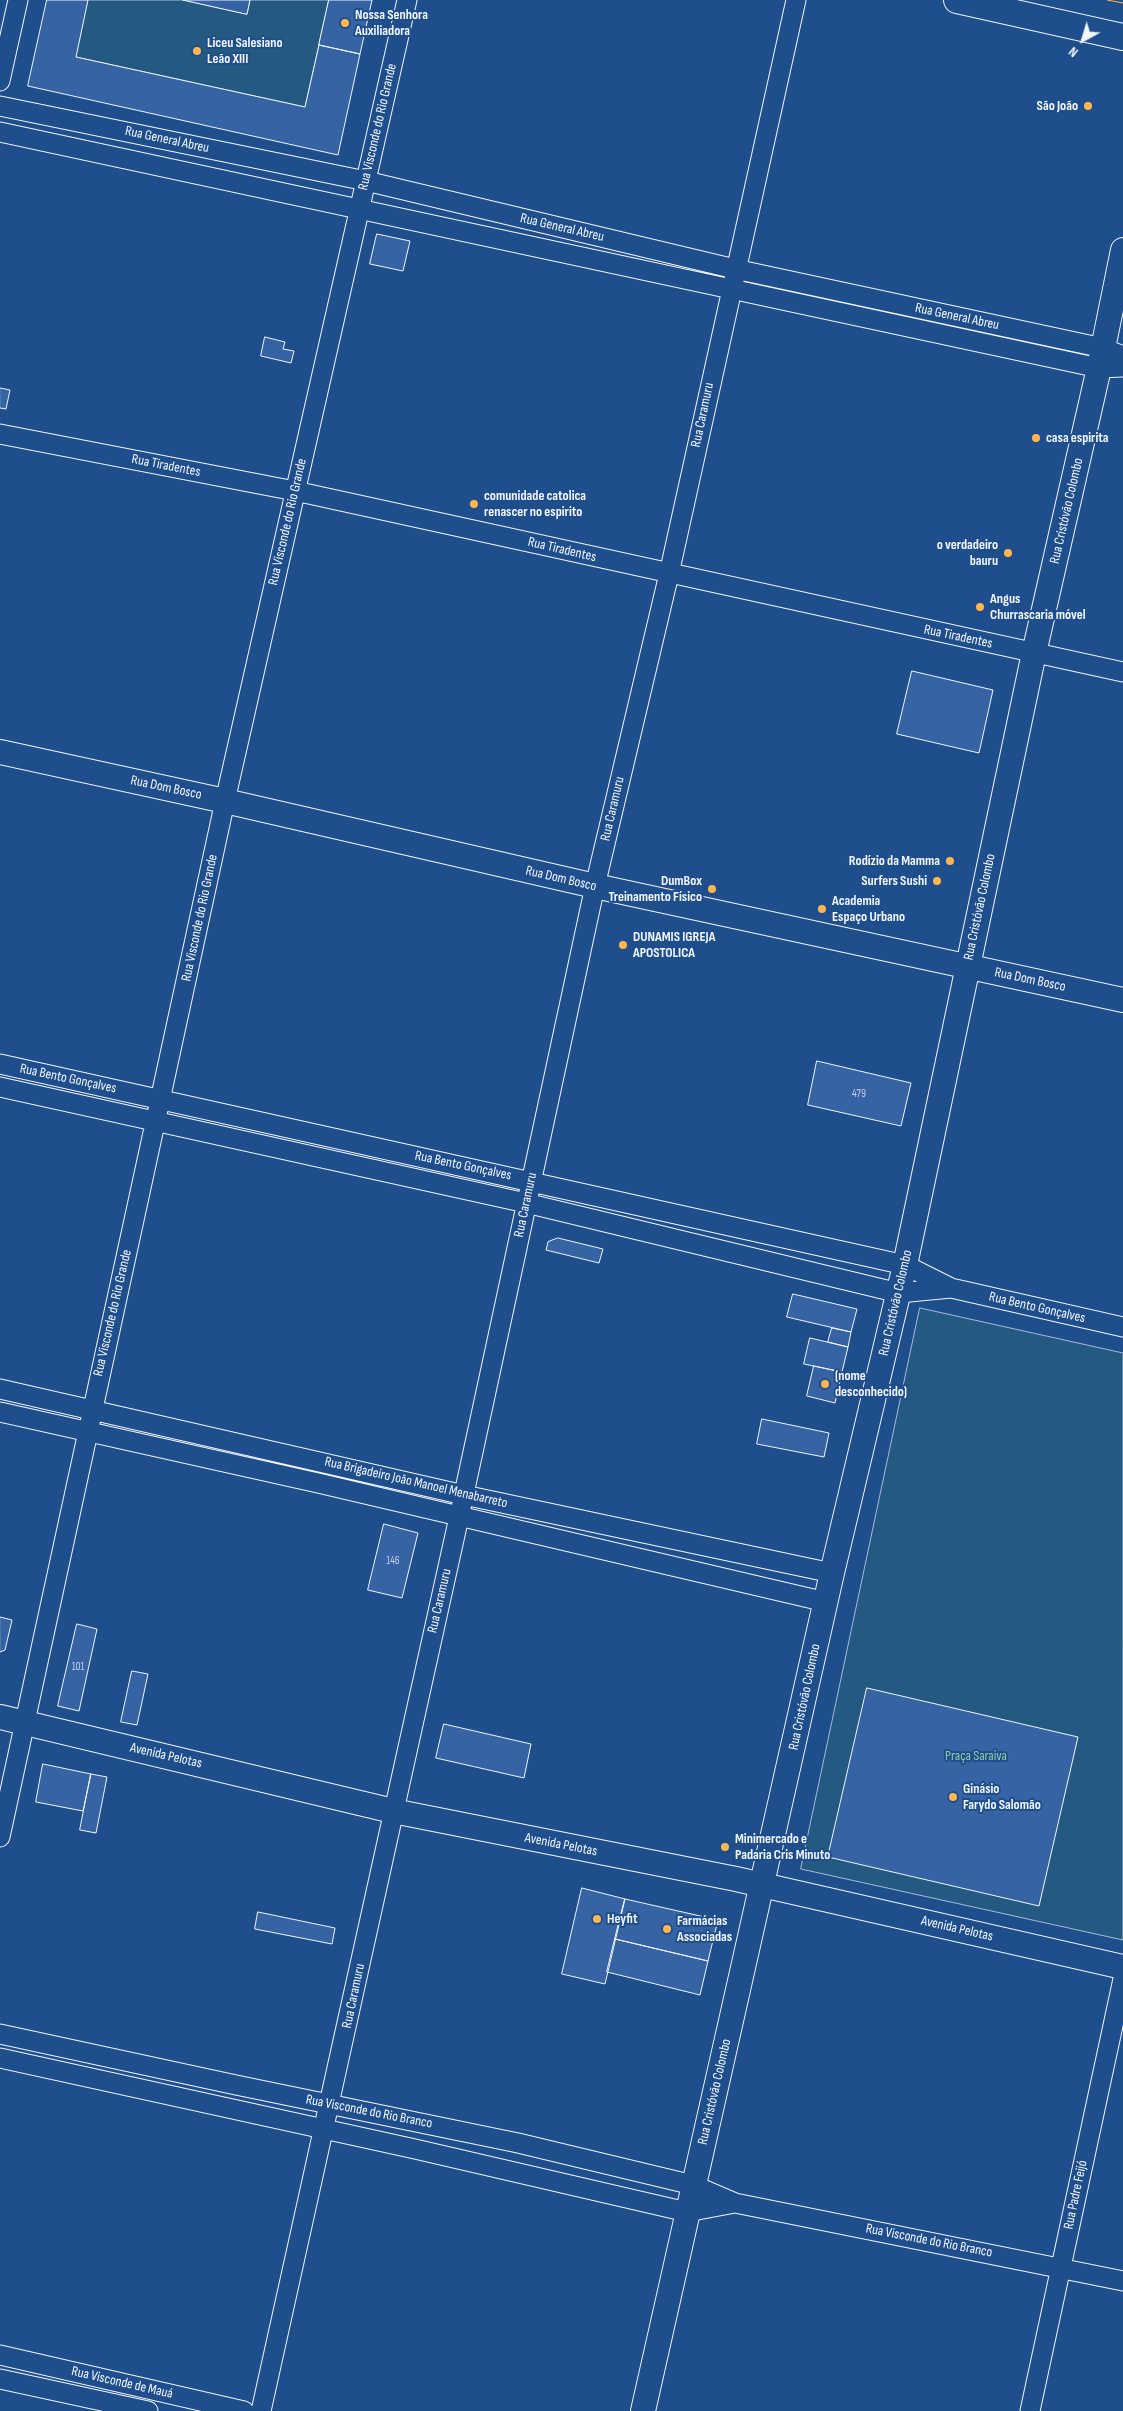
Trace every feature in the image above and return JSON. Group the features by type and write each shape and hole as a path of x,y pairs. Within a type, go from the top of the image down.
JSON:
{"main road":[{"path":"957,0 1123,37"}],"street":[{"path":"0,81 18,0"},
{"name":"Rua Visconde do Rio Grande","path":"0,1837 86,1432 156,1122 225,801 407,0"},
{"name":"Rua Caramuru","path":"261,2411 325,2130 595,886 669,574 730,290 796,0"},
{"name":"Rua General Abreu","path":"0,106 366,181 1108,357 1123,367"},
{"name":"Rua General Abreu","path":"0,132 359,208 730,290 1108,357"},
{"name":"Rua Cristóvão Colombo","path":"643,2411 693,2185 763,1886 832,1573 899,1293 1034,653 1108,357 1123,250"},
{"name":"Rua Tiradentes","path":"0,434 295,491 1123,672"},
{"name":"Rua Dom Bosco","path":"0,752 225,801 595,886 1123,1000"},
{"name":"Rua Bento Gonçalves","path":"0,1064 905,1265 952,1288 1123,1327"},
{"name":"Rua Bento Gonçalves","path":"0,1087 526,1203 899,1293 952,1288"},
{"path":"280,1149 284,1128"},
{"name":"Rua Brigadeiro João Manoel Menabarreto","path":"0,1389 464,1494 832,1573"},
{"name":"Rua Brigadeiro João Manoel Menabarreto","path":"0,1412 318,1483 459,1518 826,1602"},
{"path":"318,1483 322,1462"},
{"path":"567,1543 574,1517"},
{"name":"Avenida Pelotas","path":"0,1717 393,1811 763,1886 1123,1967"},
{"name":"Rua Padre Feijó","path":"1030,2411 1123,1979"},
{"name":"Rua Visconde do Rio Branco","path":"0,2034 236,2086 518,2143 693,2185 735,2203 1123,2281"},
{"path":"75,2074 80,2052"},
{"name":"Rua Visconde do Rio Branco","path":"0,2058 415,2149 687,2212 735,2203"},
{"path":"231,2109 236,2086"},
{"path":"415,2149 420,2122"},
{"path":"510,2172 518,2143"},
{"name":"Rua Visconde de Mauá","path":"0,2355 244,2411"},
{"name":"Rua Visconde de Mauá","path":"0,2380 148,2411"},
{"path":"119,2404 124,2383"}],"green space":[{"name":"Liceu Salesiano Leão XIII","path":"88,0 183,0 247,14 250,0 329,0 305,107 76,57"},
{"name":"Praça Saraiva","path":"920,1308 1123,1353 1123,1940 801,1869"}],"building":[{"name":"Liceu Salesiano Leão XIII","path":"47,0 88,0 76,57 305,107 319,45 360,54 338,155 28,86"},
{"path":"183,0 250,0 247,14"},
{"name":"Nossa Senhora Auxiliadora","path":"329,0 372,0 360,54 319,45"},
{"path":"377,234 410,241 403,271 370,264"},
{"path":"265,337 285,342 283,349 294,351 291,363 261,356"},
{"path":"0,388 10,390 6,409 0,408"},
{"path":"912,671 993,690 979,753 897,734"},
{"path":"817,1061 911,1083 901,1126 808,1105"},
{"path":"558,1238 603,1249 599,1263 546,1250 548,1242"},
{"name":"(nome desconhecido)","path":"793,1294 857,1309 851,1332 787,1317"},
{"path":"832,1328 851,1332 848,1347 828,1342"},
{"path":"810,1338 848,1347 842,1372 804,1364"},
{"name":"(nome desconhecido)","path":"814,1366 842,1372 835,1403 807,1396"},
{"path":"762,1419 829,1433 824,1457 757,1444"},
{"path":"384,1524 418,1533 402,1598 368,1590"},
{"path":"0,1617 12,1620 5,1650 0,1652"},
{"path":"77,1624 97,1629 79,1711 58,1706"},
{"path":"132,1671 148,1674 137,1725 121,1722"},
{"name":"Ginásio Farydo Salomão","path":"867,1688 1078,1737 1039,1906 828,1857"},
{"path":"444,1724 531,1744 524,1778 436,1758"},
{"path":"43,1764 91,1774 83,1811 36,1802"},
{"path":"91,1774 107,1777 96,1833 80,1830"},
{"name":"Heyfit","path":"582,1888 625,1899 605,1984 562,1974"},
{"name":"Farmácias Associadas","path":"625,1899 718,1920 708,1961 615,1939"},
{"path":"258,1912 335,1928 332,1944 255,1929"},
{"path":"615,1939 708,1961 700,1995 607,1972"}],"power":[{"path":"1107,0 1123,3"}],"place":[{"name":"Nossa Senhora Auxiliadora","path":"345,23"},
{"name":"Liceu Salesiano Leão XIII","path":"197,51"},
{"name":"São João","path":"1088,106"},
{"name":"casa espirita","path":"1036,438"},
{"name":"comunidade catolica renascer no espirito","path":"474,504"},
{"name":"o verdadeiro bauru","path":"1008,553"},
{"name":"Angus Churrascaria móvel","path":"980,607"},
{"name":"Rodízio da Mamma","path":"950,861"},
{"name":"Surfers Sushi","path":"937,881"},
{"name":"DumBox Treinamento Físico","path":"712,889"},
{"name":"Academia Espaço Urbano","path":"822,909"},
{"name":"DUNAMIS IGREJA APOSTOLICA","path":"623,945"},
{"name":"(nome desconhecido)","path":"825,1384"},
{"name":"Ginásio Farydo Salomão","path":"953,1797"},
{"name":"Minimercado e Padaria Cris Minuto","path":"725,1847"},
{"name":"Heyfit","path":"597,1919"},
{"name":"Farmácias Associadas","path":"667,1929"}]}
